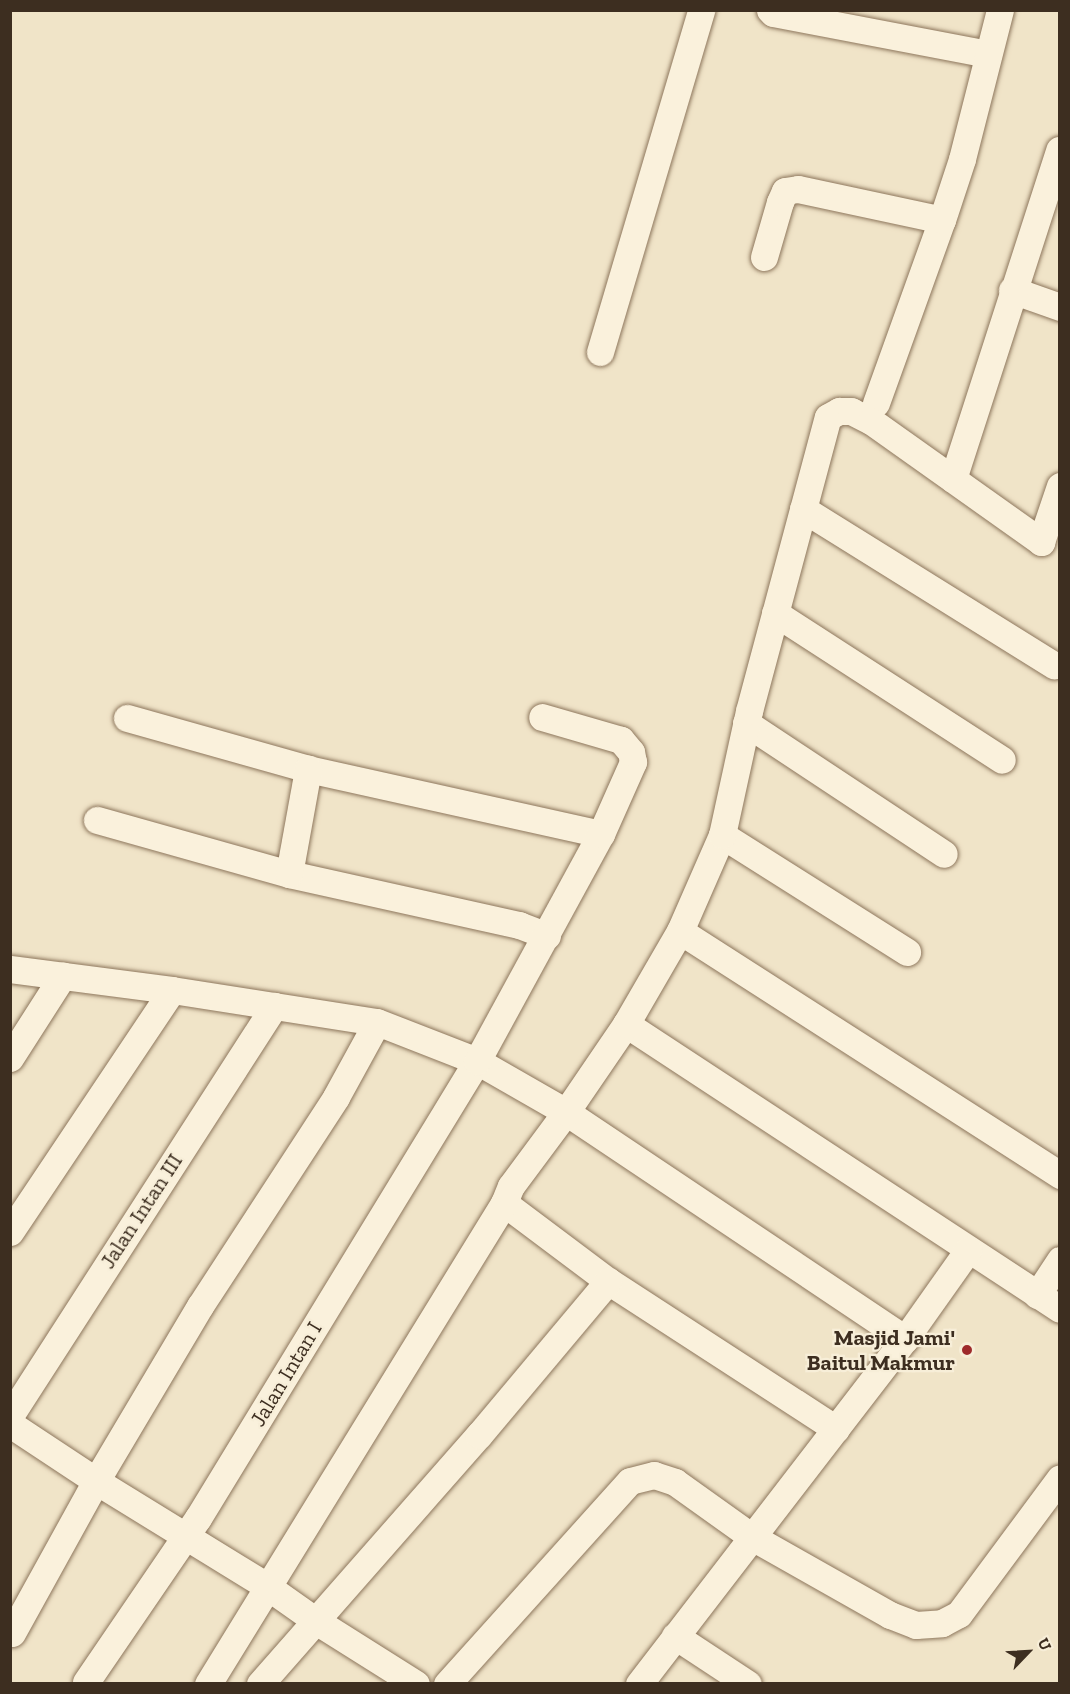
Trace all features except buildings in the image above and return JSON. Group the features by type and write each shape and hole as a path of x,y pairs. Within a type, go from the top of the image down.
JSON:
{"street":[{"path":"600,352 701,10"},
{"path":"770,10 773,13 988,54"},
{"path":"876,402 962,159 1000,10"},
{"path":"953,479 1012,290 1059,150"},
{"path":"764,257 785,191 798,189 942,220"},
{"path":"1012,290 1059,307"},
{"path":"208,1683 504,1203 511,1186 566,1112 626,1024 680,931 722,836 746,723 828,417 839,411 851,411 871,421 1050,549 1059,486"},
{"path":"803,509 1054,665"},
{"path":"775,613 1002,760"},
{"name":"Jalan Intan I","path":"86,1682 185,1536 477,1061 602,834 633,762 631,752 621,740 542,717"},
{"path":"127,718 308,768 602,834"},
{"path":"746,723 944,854"},
{"path":"289,874 308,768"},
{"path":"97,820 289,874 519,925 547,936"},
{"path":"722,836 907,952"},
{"path":"680,931 1059,1175"},
{"path":"10,969 172,990 377,1022 477,1061 566,1112 905,1339"},
{"path":"10,1058 63,975"},
{"path":"10,1233 172,990"},
{"name":"Jalan Intan III","path":"10,1416 274,1006"},
{"path":"12,1633 96,1481 200,1306 336,1097 377,1022"},
{"path":"626,1024 1048,1302 1059,1260"},
{"path":"504,1203 608,1281 836,1430"},
{"path":"639,1683 836,1430 905,1339 968,1250"},
{"path":"260,1683 479,1435 608,1281"},
{"path":"10,1424 96,1481 268,1587 316,1622 416,1683"},
{"path":"447,1683 630,1481 654,1475 675,1482 752,1537 890,1615 916,1625 942,1623 959,1614 1059,1478"},
{"path":"675,1636 748,1683"}],"place":[{"name":"Masjid Jami' Baitul Makmur","path":"967,1350"}]}
